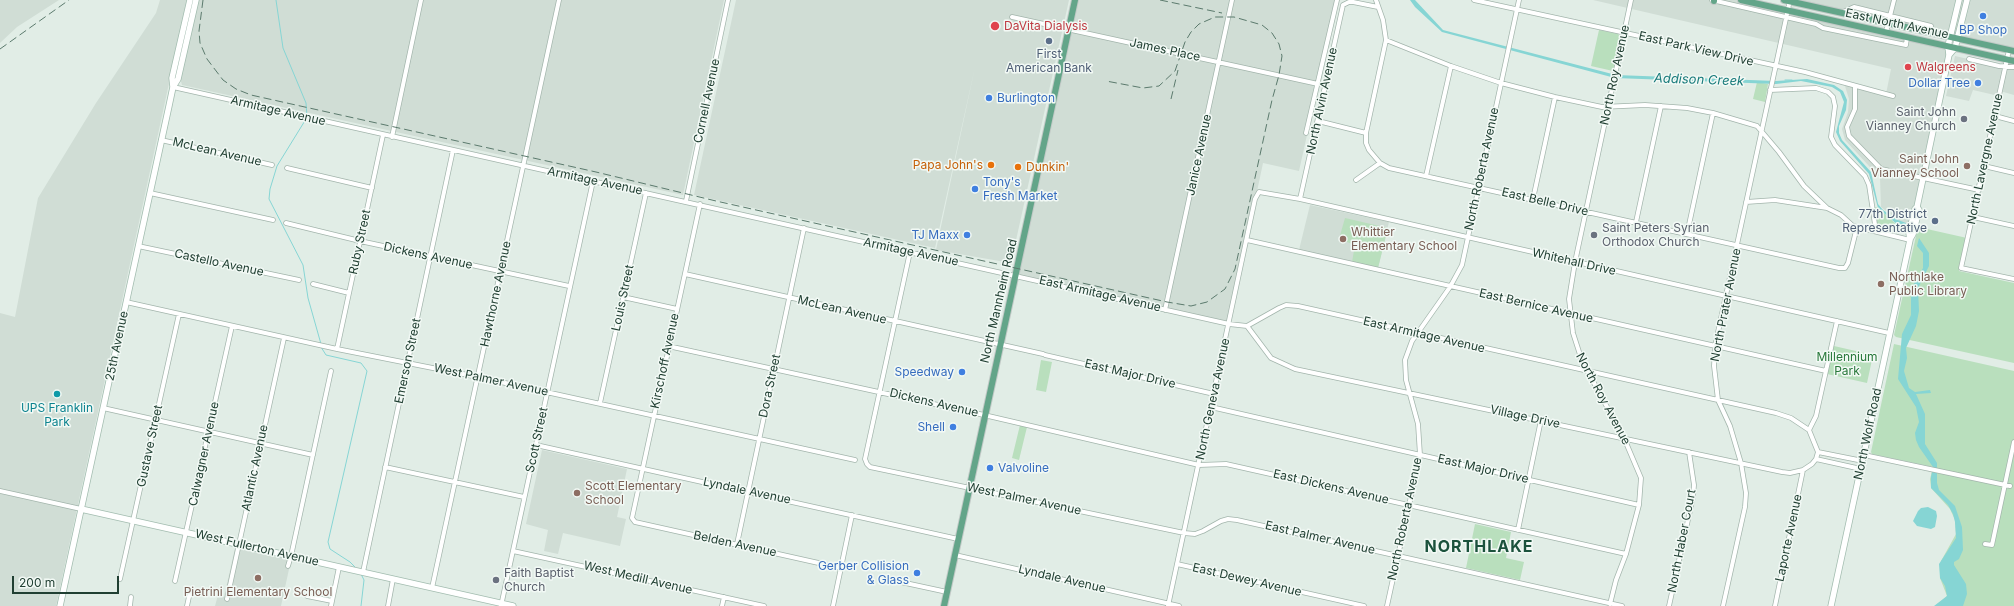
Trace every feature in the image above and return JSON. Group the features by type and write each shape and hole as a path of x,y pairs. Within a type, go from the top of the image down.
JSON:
{"main road":[{"path":"178,64 190,0"},
{"path":"178,64 196,0"},
{"name":"North Mannheim Road","path":"944,606 984,415 1076,0"},
{"name":"East North Avenue","path":"1741,0 1787,14 1886,32 2014,61"},
{"name":"East North Avenue","path":"1788,0 1888,23 1931,30 1957,39 2011,51"},
{"name":"North Wolf Road","path":"1831,606 1910,240 1909,233 1924,178 1949,55 1948,46 1959,0"},
{"path":"1955,48 1966,0"},
{"name":"North Wolf Road","path":"1949,55 1955,48"},
{"name":"25th Avenue","path":"60,606 173,87 172,78 178,64"},
{"name":"West Fullerton Avenue","path":"81,509 338,566 502,605 513,606"}],"street":[{"path":"392,137 421,0"},
{"name":"Hawthorne Avenue","path":"432,588 559,0"},
{"name":"Cornell Avenue","path":"686,201 728,0"},
{"name":"Janice Avenue","path":"1165,310 1232,0"},
{"path":"1306,133 1336,0"},
{"path":"1356,180 1380,163 1369,150 1366,142 1366,133 1386,40 1383,20 1376,0"},
{"name":"East Park View Drive","path":"1474,0 1624,32 1775,67 1804,72 1893,96"},
{"name":"North Roberta Avenue","path":"1387,606 1420,455 1418,424 1406,380 1405,360 1417,333 1450,286 1462,264 1519,0"},
{"name":"North Roy Avenue","path":"1610,605 1616,580 1626,554 1639,505 1642,478 1624,438 1577,348 1570,314 1570,292 1575,262 1631,0"},
{"name":"East North Avenue","path":"1713,0 1787,14 1824,28 1906,45 1907,37"},
{"name":"North Prater Avenue","path":"1723,606 1745,507 1745,480 1730,426 1718,400 1714,366 1715,346 1787,14 1788,0"},
{"path":"1886,32 1894,0"},
{"name":"North Alvin Avenue","path":"1300,199 1342,8 1345,3 1353,2 1378,8"},
{"path":"1841,13 1854,7 1914,22 1931,30"},
{"name":"James Place","path":"1012,17 1318,84"},
{"path":"1386,40 1451,66 1501,83 1555,96 1608,107 1661,106 1712,113 1744,122 1762,130 1800,182 1828,208 1857,227 1910,240"},
{"name":"North Lavergne Avenue","path":"2011,51 2005,66 1961,268 2014,279"},
{"path":"1969,59 2014,67"},
{"path":"1426,176 1451,66"},
{"path":"1855,86 1855,109 1847,127 1850,138 1881,169 1979,190"},
{"name":"Armitage Avenue","path":"173,87 1016,275"},
{"path":"1770,90 1816,88 1828,92 1833,97 1835,106 1831,138 1835,145 1865,176 1869,185 1876,231"},
{"path":"1533,199 1555,96"},
{"path":"1636,222 1661,106"},
{"path":"1687,234 1712,113"},
{"path":"1995,116 2014,121"},
{"path":"1318,121 1366,133"},
{"name":"Ruby Street","path":"337,349 383,135"},
{"name":"McLean Avenue","path":"161,140 272,165"},
{"name":"Emerson Street","path":"362,572 453,150"},
{"name":"East Belle Drive","path":"1380,163 1389,168 1842,268 1848,263 1857,227"},
{"path":"1984,166 2014,173"},
{"path":"287,168 372,188"},
{"name":"Scott Street","path":"502,605 569,286 593,181"},
{"name":"Whitehall Drive","path":"1259,192 1300,199 1889,333"},
{"name":"North Geneva Avenue","path":"1169,604 1255,199 1259,192"},
{"path":"150,193 273,220"},
{"name":"Louis Street","path":"600,404 622,297 646,193"},
{"path":"1746,202 1775,200 1828,208"},
{"name":"Kirschoff Avenue","path":"632,518 668,346 700,204"},
{"path":"1973,217 2014,226"},
{"name":"Dickens Avenue","path":"286,223 360,241 569,286"},
{"name":"Dora Street","path":"737,544 804,228"},
{"name":"East Bernice Avenue","path":"1247,240 1826,371"},
{"name":"Castello Avenue","path":"138,246 299,280"},
{"path":"879,391 910,252"},
{"name":"McLean Avenue","path":"685,274 1000,345"},
{"name":"East Armitage Avenue","path":"1016,275 1165,310 1229,324 1247,326 1268,313 1286,306 1298,306 1718,400 1791,418 1808,430"},
{"path":"314,284 349,293"},
{"path":"622,297 677,309"},
{"name":"West Palmer Avenue","path":"126,302 330,348 478,377 855,460"},
{"name":"Gustave Street","path":"120,579 179,314"},
{"path":"1803,470 1816,459 1818,452 1808,430 1816,416 1837,321"},
{"name":"Calwagner Avenue","path":"176,582 232,326"},
{"name":"Village Drive","path":"1247,326 1264,351 1271,358 1295,369 1790,473 1803,470"},
{"name":"Atlantic Avenue","path":"227,599 284,338"},
{"name":"East Major Drive","path":"1000,345 1214,394"},
{"name":"Dickens Avenue","path":"668,346 879,391 1199,465"},
{"path":"288,566 331,371"},
{"name":"West Palmer Avenue","path":"879,391 866,463 870,466 1184,533"},
{"name":"East Major Drive","path":"1211,407 1639,505"},
{"path":"103,408 313,455"},
{"path":"1518,530 1541,420"},
{"path":"1985,544 1992,545 2014,442"},
{"name":"Lyndale Avenue","path":"536,445 852,514 958,539"},
{"name":"North Haber Court","path":"1669,606 1693,497 1692,472 1689,452"},
{"path":"1818,452 1932,469 2010,486"},
{"path":"1816,459 1861,469"},
{"name":"East Dickens Avenue","path":"1199,465 1226,464 1626,554"},
{"path":"385,467 524,497"},
{"name":"Laporte Avenue","path":"1775,606 1803,470"},
{"name":"West Fullerton Avenue","path":"0,491 81,509"},
{"path":"833,606 852,514"},
{"name":"Belden Avenue","path":"632,518 635,522 841,568"},
{"name":"East Palmer Avenue","path":"1184,533 1195,534 1203,532 1228,519 1237,520 1610,605 1622,606"},
{"name":"West Medill Avenue","path":"513,551 764,606"},
{"name":"Lyndale Avenue","path":"955,555 1179,606"},
{"name":"East Dewey Avenue","path":"1177,564 1364,606"},
{"path":"331,606 338,566"},
{"path":"388,606 393,579"},
{"path":"887,579 947,592"},
{"path":"187,606 190,592"},
{"path":"308,596 332,601"},
{"path":"130,606 132,597"},
{"path":"722,606 724,598"}],"shaded area":[{"path":"0,0 59,0 17,27 0,43"},
{"path":"160,0 187,0 56,606 0,606 0,313 15,317 38,198 96,103 156,13"},
{"path":"198,0 724,0 683,195 182,85 180,78"},
{"path":"736,0 1069,0 1011,263 936,250 975,67 935,248 694,195"},
{"path":"1075,0 1337,0 1299,171 1263,163 1229,324 1016,275"},
{"path":"1593,0 1741,0 1951,47 1912,231 1881,207 1880,178 1845,140 1842,129 1848,112 1849,99 1844,83 1886,94 1891,69"},
{"path":"1784,0 2014,0 2014,51"},
{"path":"1955,56 1999,66 2014,67 2014,95 2000,91 1999,96 1973,90 1969,101 1946,96"},
{"name":"Whittier Elementary School","path":"1310,205 1389,222 1378,268 1299,250"},
{"name":"Scott Elementary School","path":"542,450 627,469 617,517 626,519 620,546 563,533 558,554 544,551 548,530 526,524"},
{"name":"Pietrini Elementary School","path":"235,548 291,560 281,606 215,606 218,595 224,597"}],"green space":[{"path":"1599,30 1618,34 1621,38 1613,71 1591,66"},
{"path":"1757,82 1768,84 1765,102 1753,99"},
{"path":"1877,207 1904,233 1878,230 1874,208"},
{"path":"1345,218 1388,228 1378,268 1352,262 1355,245 1339,239"},
{"path":"1918,227 1967,238 1959,271 2014,283 2014,363 1896,337 1894,335"},
{"path":"1894,344 2014,371 2014,606 1935,606 1947,596 1940,578 1941,561 1956,534 1955,520 1950,509 1931,488 1930,479 1933,467 1872,454 1871,452"},
{"name":"Millennium Park","path":"1834,346 1873,355 1867,383 1827,374"},
{"path":"1041,360 1052,362 1046,392 1036,390"},
{"path":"1020,425 1027,427 1019,460 1012,458"},
{"path":"1475,524 1511,532 1506,558 1524,562 1520,580 1466,568"}],"water":[{"path":"1410,0 1415,0 1443,30 1616,75 1776,81 1807,79 1834,85 1843,91 1847,100 1846,110 1839,126 1839,133 1842,140 1871,172 1878,204 1883,210 1898,220 1906,223 1904,229 1901,230 1899,226 1878,208 1869,174 1840,141 1836,132 1844,102 1840,92 1832,87 1801,81 1776,84 1615,78 1442,32 1415,7"},
{"path":"1919,238 1929,253 1929,266 1918,288 1919,311 1916,326 1906,348 1907,358 1904,371 1909,388 1915,392 1930,390 1931,393 1916,394 1925,414 1925,444 1937,463 1937,483 1939,490 1955,506 1962,527 1963,550 1959,559 1954,562 1954,565 1966,584 1967,594 1963,606 1934,606 1947,596 1945,586 1940,578 1939,564 1956,538 1955,522 1948,505 1931,488 1933,467 1916,440 1915,433 1919,422 1916,407 1898,379 1902,334 1911,315 1911,289 1923,268 1923,253 1917,246"},
{"path":"1928,507 1936,511 1937,516 1935,527 1931,529 1917,526 1913,521 1921,508"}],"waterway":[{"path":"276,0 283,48 306,103 307,116"},
{"name":"Addison Creek","path":"1785,80 1792,80"},
{"path":"306,119 277,166 270,189 269,199 303,265 308,298 321,344"},
{"path":"321,347 326,355 361,363 367,371 328,542 330,549 350,562 356,568"},
{"path":"361,574 364,580 361,606"}],"railway":[{"path":"0,49 69,0"},
{"path":"203,0 199,31 200,43 207,59 223,80 236,89 251,95 1167,302 1191,306 1207,302 1225,289 1235,269 1272,100 1279,75 1282,56 1279,44 1272,33 1262,25 1234,17 1215,17 1199,24 1191,32 1185,42 1175,71 1159,86 1143,88 1106,81"},
{"path":"1160,0 1222,13"},
{"path":"1171,99 1178,70"}],"place":[{"name":"BP Shop","path":"1983,16"},
{"name":"DaVita Dialysis","path":"995,26"},
{"name":"First American Bank","path":"1049,41"},
{"name":"Walgreens","path":"1908,67"},
{"name":"Dollar Tree","path":"1978,83"},
{"name":"Burlington","path":"989,98"},
{"name":"Saint John Vianney Church","path":"1964,119"},
{"name":"Papa John's","path":"991,165"},
{"name":"Saint John Vianney School","path":"1967,166"},
{"name":"Dunkin'","path":"1018,167"},
{"name":"Tony's Fresh Market","path":"975,189"},
{"name":"77th District Representative","path":"1935,221"},
{"name":"TJ Maxx","path":"967,235"},
{"name":"Saint Peters Syrian Orthodox Church","path":"1594,235"},
{"name":"Whittier Elementary School","path":"1343,239"},
{"name":"Northlake Public Library","path":"1881,284"},
{"name":"Speedway","path":"962,372"},
{"name":"UPS Franklin Park","path":"57,394"},
{"name":"Shell","path":"953,427"},
{"name":"Valvoline","path":"990,468"},
{"name":"Scott Elementary School","path":"577,493"},
{"name":"Gerber Collision & Glass","path":"917,573"},
{"name":"Pietrini Elementary School","path":"258,578"},
{"name":"Faith Baptist Church","path":"496,580"}],"district":[{"name":"NORTHLAKE","path":"1479,547"}]}
